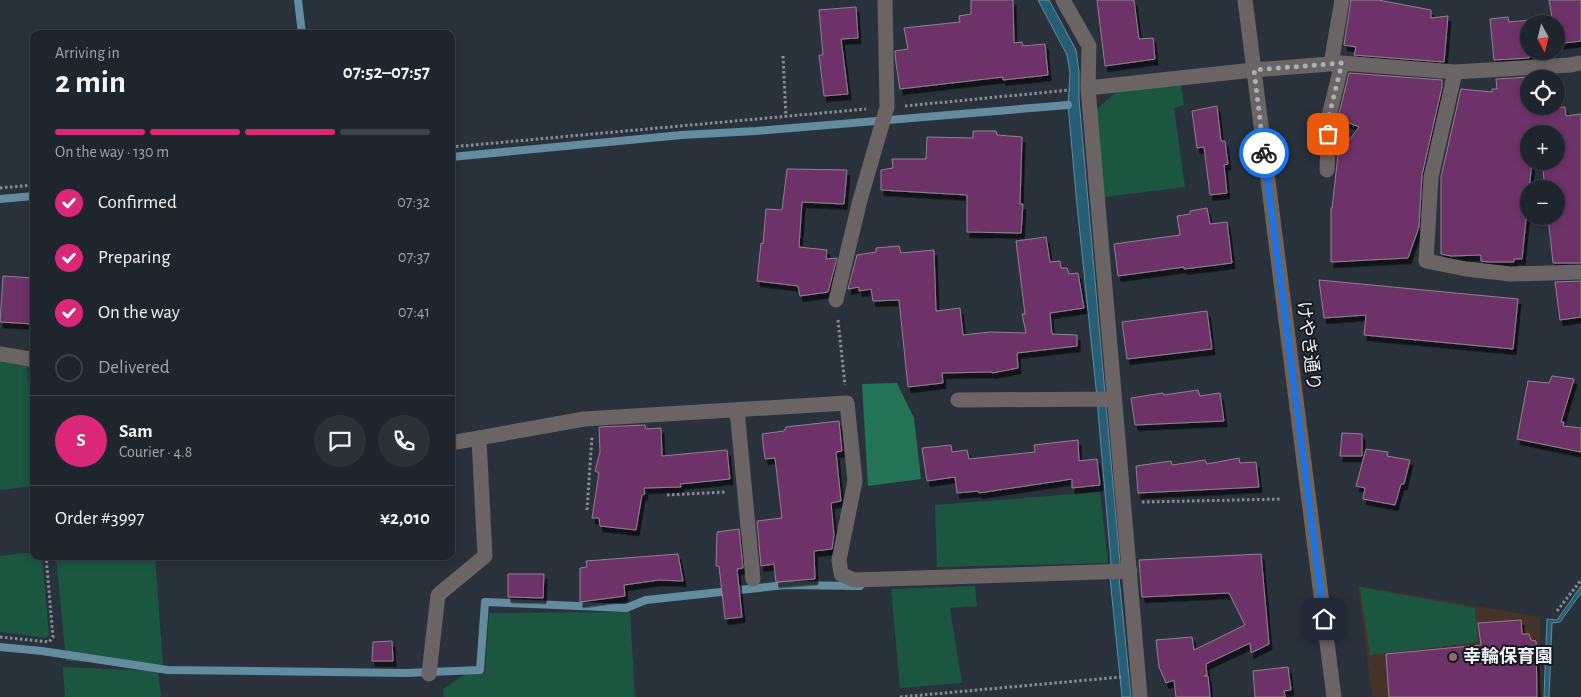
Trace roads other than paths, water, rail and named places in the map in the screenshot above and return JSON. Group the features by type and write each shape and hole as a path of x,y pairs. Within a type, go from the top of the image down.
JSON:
{"street":[{"path":"836,300 860,200 887,107 885,0"},
{"path":"1063,0 1089,46 1088,88 1106,399 1124,502 1120,571 1140,697"},
{"name":"けやき通り","path":"1244,0 1334,697"},
{"path":"1327,170 1329,116 1342,0"},
{"path":"1088,88 1336,63 1455,72 1581,63"},
{"path":"1455,72 1431,177 1426,261 1466,269 1511,274 1581,272"},
{"path":"0,354 30,359"},
{"path":"958,400 1106,399"},
{"path":"455,442 594,418 847,404 854,481 839,560 841,574 854,580 1120,571"},
{"path":"737,410 753,579"},
{"path":"429,674 438,595 485,556 479,439"}],"water":[{"path":"1038,0 1049,0 1076,50 1079,71 1079,99 1120,563 1119,578 1131,697 1122,697 1110,578 1111,562 1096,388 1068,105 1070,73 1067,55"},
{"path":"1581,586 1581,593 1560,622 1552,623 1549,697 1544,697 1547,619 1557,620"}],"waterway":[{"path":"298,0 302,30"},
{"path":"455,157 682,135 756,131 1068,105"},
{"path":"0,199 30,196"},
{"path":"0,647 42,651 168,670 405,673 480,670 485,602 626,608 646,600 786,585 860,586"}],"place":[{"name":"幸輪保育園","path":"1453,657"}]}
